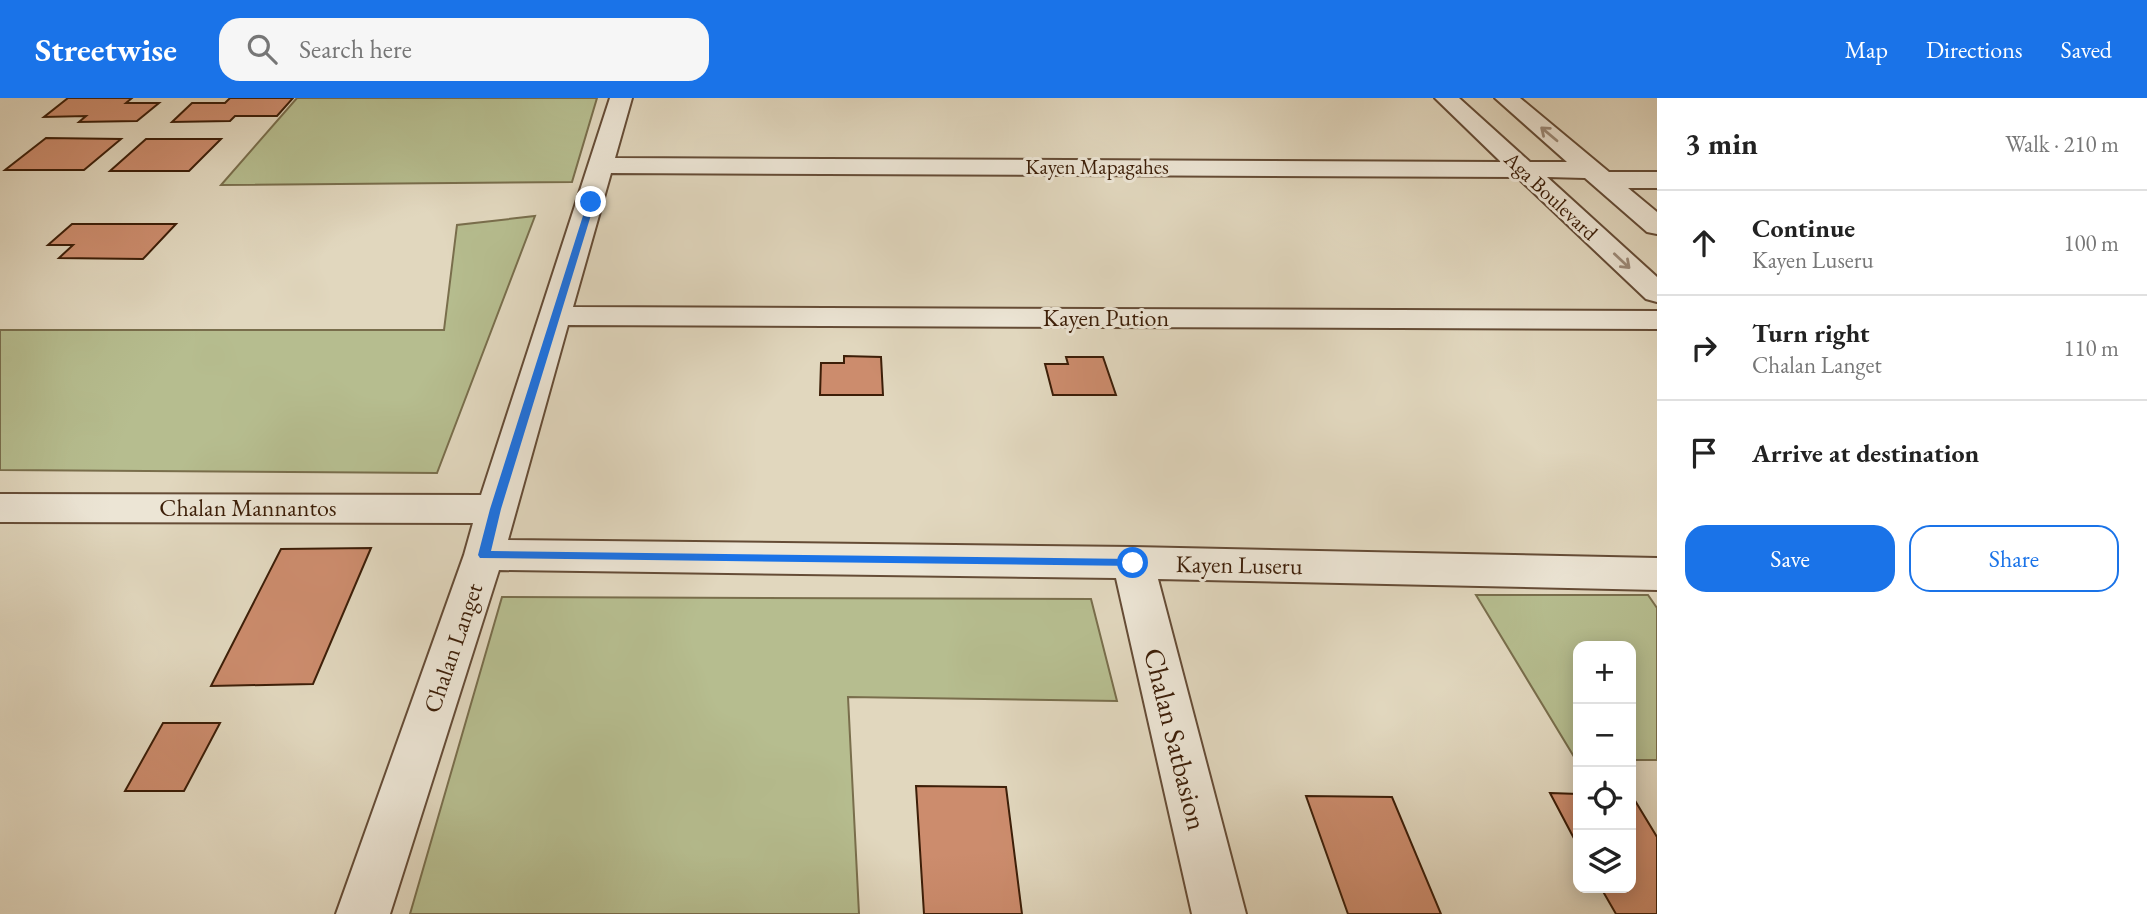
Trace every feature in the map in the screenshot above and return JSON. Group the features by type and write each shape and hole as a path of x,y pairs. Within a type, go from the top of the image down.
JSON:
{"street":[{"name":"Chalan Langet","path":"363,914 484,555 621,98"},
{"name":"Aga Boulevard","path":"1446,98 1657,293"},
{"name":"Aga Boulevard","path":"1506,98 1657,226"},
{"name":"Kayen Mapagahes","path":"601,165 1523,170 1657,180"},
{"name":"Kayen Pution","path":"555,316 1657,320"},
{"name":"Chalan Mannantos","path":"0,508 496,509"},
{"name":"Kayen Luseru","path":"484,555 1133,563 1657,574"},
{"name":"Chalan Satbasion","path":"1133,563 1219,914"}],"green space":[{"path":"297,98 597,98 572,182 221,185"},
{"path":"535,216 437,473 0,470 0,330 444,330 457,225"},
{"path":"1476,595 1648,595 1657,608 1657,760 1636,760 1636,641 1573,641 1573,755"},
{"path":"502,597 1091,599 1117,701 848,697 859,914 410,914"}],"building":[{"path":"68,98 132,98 126,103 159,103 137,121 79,122 86,116 44,117"},
{"path":"230,98 293,98 277,116 235,116 230,121 172,122 192,103 225,103"},
{"path":"46,138 121,139 84,170 5,170"},
{"path":"146,139 221,139 189,171 110,171"},
{"path":"72,224 176,224 143,259 59,258 73,245 48,245"},
{"path":"844,356 881,357 883,395 820,395 821,363 844,363"},
{"path":"1066,357 1103,357 1116,395 1053,395 1045,364 1068,364"},
{"path":"371,548 313,684 211,686 281,549"},
{"path":"163,723 220,723 184,791 125,791"},
{"path":"916,786 1006,787 1022,914 924,914"},
{"path":"1550,793 1573,794 1573,837"},
{"path":"1306,796 1392,797 1441,914 1348,914"},
{"path":"1636,802 1657,837 1657,914 1616,914 1604,893 1636,893"}],"route":[{"path":"591,202 484,555 1133,563"}]}
